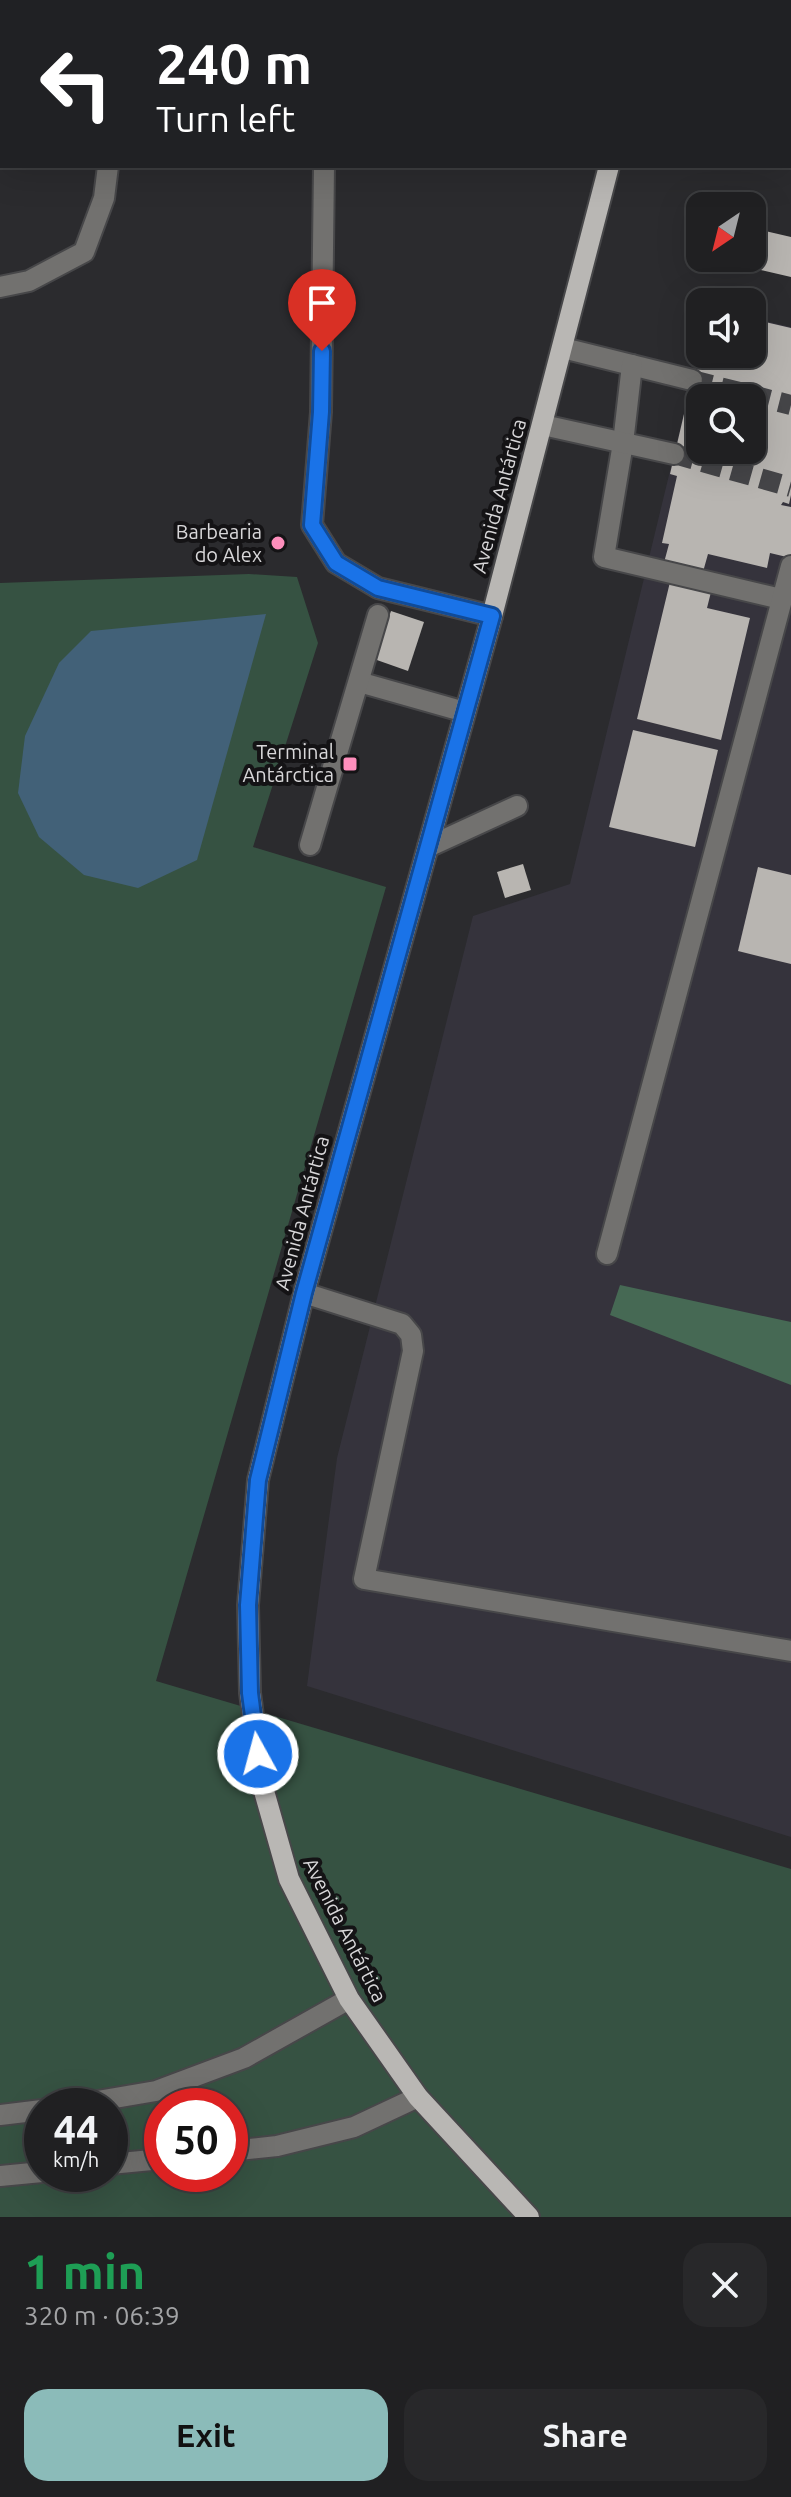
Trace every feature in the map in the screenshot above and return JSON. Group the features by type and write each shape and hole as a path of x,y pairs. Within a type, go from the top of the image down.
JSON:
{"main road":[{"name":"Avenida Antártica","path":"529,2217 418,2097 349,1999 289,1879 262,1784 250,1693 248,1605 258,1480 304,1293 492,616 608,168"}],"street":[{"path":"0,287 29,281 84,252 104,198 108,168"},
{"path":"324,168 321,412 312,525 336,563 378,588 492,616"},
{"path":"563,348 692,380"},
{"path":"632,365 604,557 781,599"},
{"path":"543,425 674,454"},
{"path":"607,1254 791,566"},
{"path":"310,845 378,615"},
{"path":"359,682 465,712"},
{"path":"428,847 517,806"},
{"path":"304,1293 402,1324 411,1335 413,1351 364,1579 791,1651"},
{"path":"128,2096 156,2091 244,2058 349,1999"},
{"path":"248,2149 277,2146 354,2127 418,2097"},
{"path":"0,2115 24,2112"},
{"path":"0,2176 24,2174"}],"shaded area":[{"path":"766,321 791,327 791,1837 307,1686 337,1458 473,916 570,884 686,405 686,464 766,464 766,384 691,384 695,368 766,368"}],"green space":[{"path":"249,574 297,577 318,643 253,847 386,887 156,1681 791,1869 791,2217 0,2217 0,583"},
{"path":"620,1285 791,1322 791,1385 610,1315"}],"water":[{"path":"266,614 197,860 138,888 84,875 39,837 18,793 25,736 59,663 91,631"}],"building":[{"path":"766,231 791,237 791,277 766,271"},
{"path":"766,322 791,328 791,495 789,504 783,502 781,505 791,507 791,558 770,553 767,568 708,554 701,579 662,570 669,544 662,543 677,476 670,474 686,405 686,464 766,464 766,384 691,384 695,368 766,368"},
{"path":"670,582 711,592 707,608 750,618 721,740 637,719"},
{"path":"391,611 424,622 408,671 374,659"},
{"path":"633,730 718,750 695,847 609,827"},
{"path":"523,864 531,890 505,898 497,872"},
{"path":"758,867 791,875 791,964 738,951"}],"tunnel":[{"path":"692,380 791,405"},
{"path":"674,454 791,487"}],"place":[{"name":"Barbearia do Alex","path":"278,543"},
{"name":"Terminal Antárctica","path":"350,764"}],"route":[{"path":"258,1754 250,1693 248,1605 258,1480 304,1293 492,616 378,588 336,563 312,525 321,412 322,351"}]}
